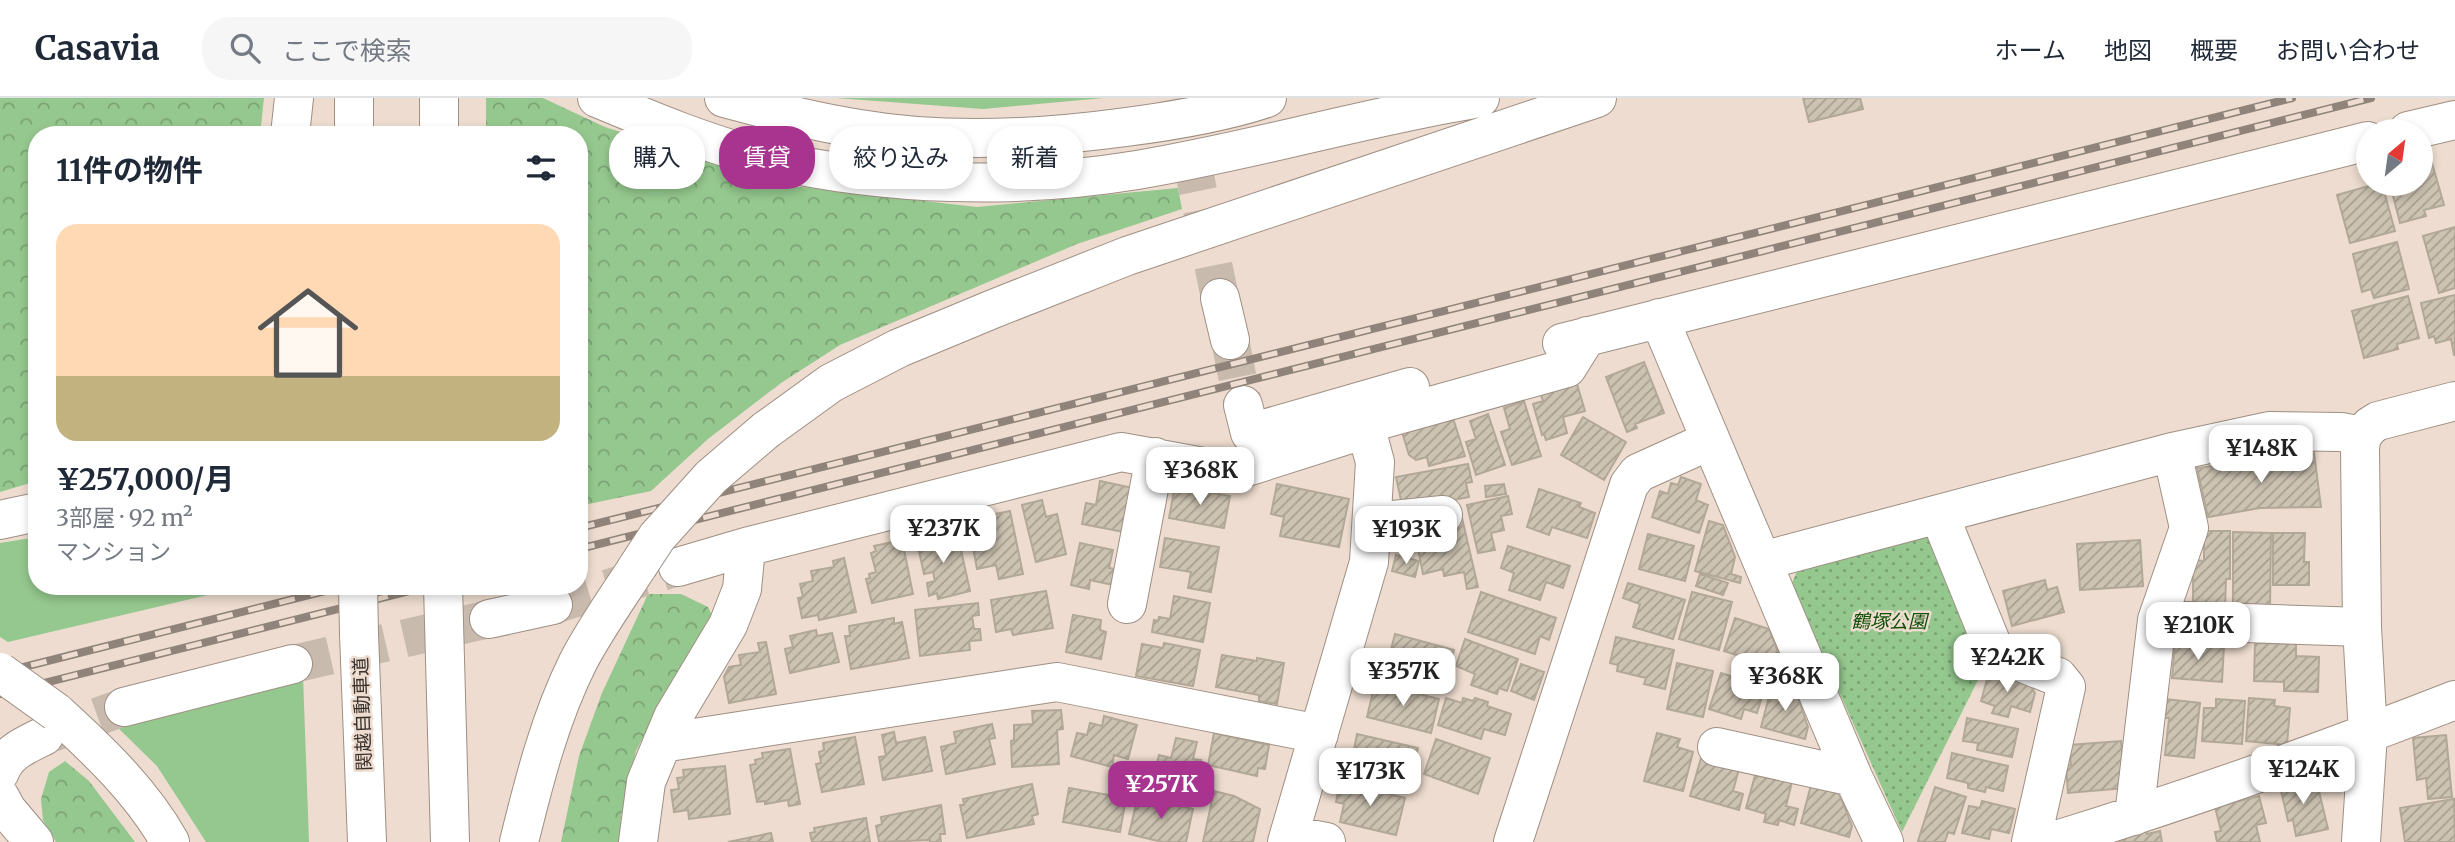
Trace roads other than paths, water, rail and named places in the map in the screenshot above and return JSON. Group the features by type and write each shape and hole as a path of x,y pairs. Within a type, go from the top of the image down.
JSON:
{"main road":[{"path":"291,126 294,98"},
{"path":"354,98 354,126"},
{"path":"597,98 699,138 765,158 883,178 949,182 1047,179 1134,171 1199,159 1410,110 1480,98"},
{"path":"724,98 792,116 862,130 932,137 1009,138 1167,122 1267,98"},
{"path":"519,842 552,724 578,662 657,537 711,477 766,430 831,383 899,348 1127,256 1597,98"},
{"path":"2433,125 2455,120"},
{"path":"1243,405 1250,433 1587,336 2356,144"},
{"path":"1220,298 1230,340"},
{"path":"1659,318 1709,441 1884,842"},
{"path":"678,568 746,548 1121,452 1231,472 1366,429 1380,421 1567,368 1587,336"},
{"path":"2361,842 2368,734 2362,627 2362,436 2378,421 2455,401"},
{"path":"1326,842 1288,839 1369,562 1375,462 1366,429"},
{"path":"1762,561 2172,452 2269,431 2342,432 2362,436"},
{"path":"1513,842 1629,485 1638,473 1709,441"},
{"path":"2134,816 2157,620 2189,528 2172,452"},
{"path":"1127,604 1156,457"},
{"path":"0,520 28,514"},
{"path":"1939,514 1996,652 2058,677 2066,687 2031,842"},
{"path":"1373,522 1443,515"},
{"path":"638,842 646,782 673,717 728,625 742,589 746,548"},
{"name":"関越自動車道","path":"358,595 367,842"},
{"path":"443,599 450,842"},
{"path":"489,619 553,605"},
{"path":"2157,620 2362,627"},
{"path":"124,707 293,664"},
{"path":"0,672 50,724 93,746 129,786 170,842"},
{"path":"662,743 1058,682 1319,734"},
{"path":"2050,842 2134,816 2455,701"},
{"path":"0,772 4,762 50,724"},
{"path":"1717,747 1853,776"},
{"path":"0,797 7,810 34,842"}],"tunnel":[{"path":"1179,98 1220,298"},
{"path":"1230,340 1243,405"},
{"path":"588,594 678,567"},
{"path":"553,605 586,595"},
{"path":"293,664 489,619"},
{"path":"44,736 124,707"}],"railway":[{"path":"588,526 2292,98"},
{"path":"588,547 2371,98"},
{"path":"0,673 309,595"},
{"path":"0,694 393,595"}],"park label":[{"name":"鶴塚公園","path":"1889,621"}]}
